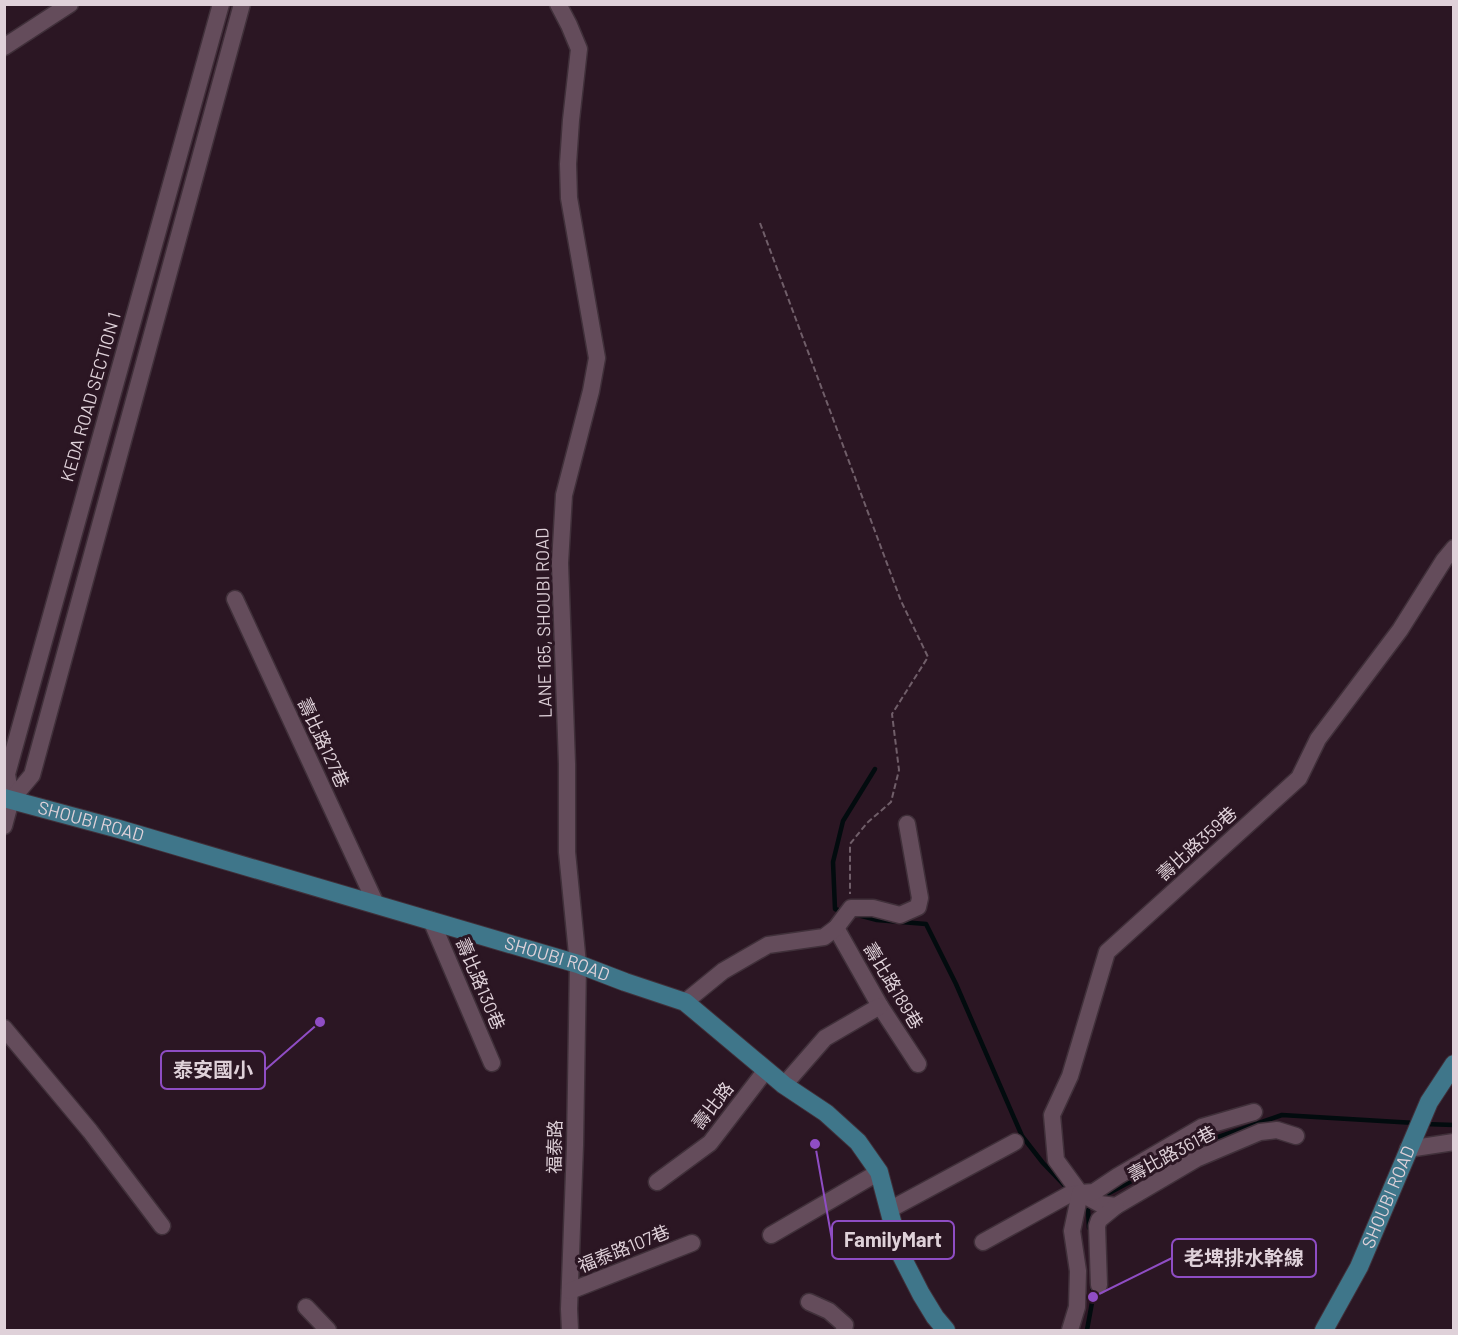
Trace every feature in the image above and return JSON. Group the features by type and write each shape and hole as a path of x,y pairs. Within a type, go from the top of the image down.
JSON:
{"main road":[{"name":"SHOUBI ROAD","path":"8,799 130,832 578,964 685,1002 784,1085 826,1113 858,1142 879,1172 901,1255 921,1294 946,1330"},
{"name":"SHOUBI ROAD","path":"1324,1330 1359,1267 1429,1102 1454,1064"}],"street":[{"path":"4,47 70,4"},
{"name":"KEDA ROAD SECTION 1","path":"8,799 7,774 221,4"},
{"path":"4,826 8,799 32,775 242,4"},
{"name":"LANE 165, SHOUBI ROAD","path":"558,4 579,49 570,131 569,198 597,358 591,391 564,495 560,562 567,764 567,852 578,964"},
{"name":"壽比路359巷","path":"1096,1200 1056,1160 1052,1115 1070,1076 1107,951 1299,778 1318,739 1400,630 1454,548"},
{"name":"壽比路127巷","path":"235,599 376,904"},
{"path":"685,1002 723,971 768,945 824,937 836,928 851,908 873,908 900,915 918,907 920,898 907,825"},
{"name":"壽比路130巷","path":"431,920 492,1064"},
{"name":"壽比路189巷","path":"836,928 880,1005 918,1064"},
{"name":"福泰路","path":"570,1330 578,964"},
{"path":"784,1085 825,1038 880,1005"},
{"path":"4,1028 90,1131 162,1226"},
{"name":"壽比路","path":"657,1182 710,1143 766,1070"},
{"path":"1099,1285 1096,1227 1099,1220 1094,1192 1202,1127 1254,1112"},
{"name":"壽比路361巷","path":"1096,1200 1260,1132 1278,1130 1296,1137"},
{"path":"889,1210 1015,1142"},
{"path":"1408,1149 1454,1142"},
{"path":"771,1235 879,1172"},
{"path":"983,1242 1068,1195 1096,1200"},
{"path":"1070,1330 1077,1307 1078,1271 1072,1231 1096,1200"},
{"name":"福泰路107巷","path":"570,1291 692,1243"},
{"path":"809,1302 829,1311 845,1325 844,1330"},
{"path":"306,1307 328,1330"}],"path":[{"path":"759,223 901,602 928,657 892,714 899,770 891,802 867,824 850,844 851,908"}],"waterway":[{"path":"844,912 835,909 833,862 843,821 875,769"},
{"path":"858,915 877,920 926,924 956,984 1022,1136 1066,1187"},
{"path":"1098,1199 1204,1142 1282,1115 1415,1123"},
{"path":"1424,1124 1454,1125"},
{"path":"1088,1210 1089,1228"},
{"path":"1087,1330 1093,1297 1092,1284"}],"place":[{"name":"泰安國小","path":"320,1022"},
{"name":"FamilyMart","path":"815,1144"},
{"name":"老埤排水幹線","path":"1093,1297"}]}
